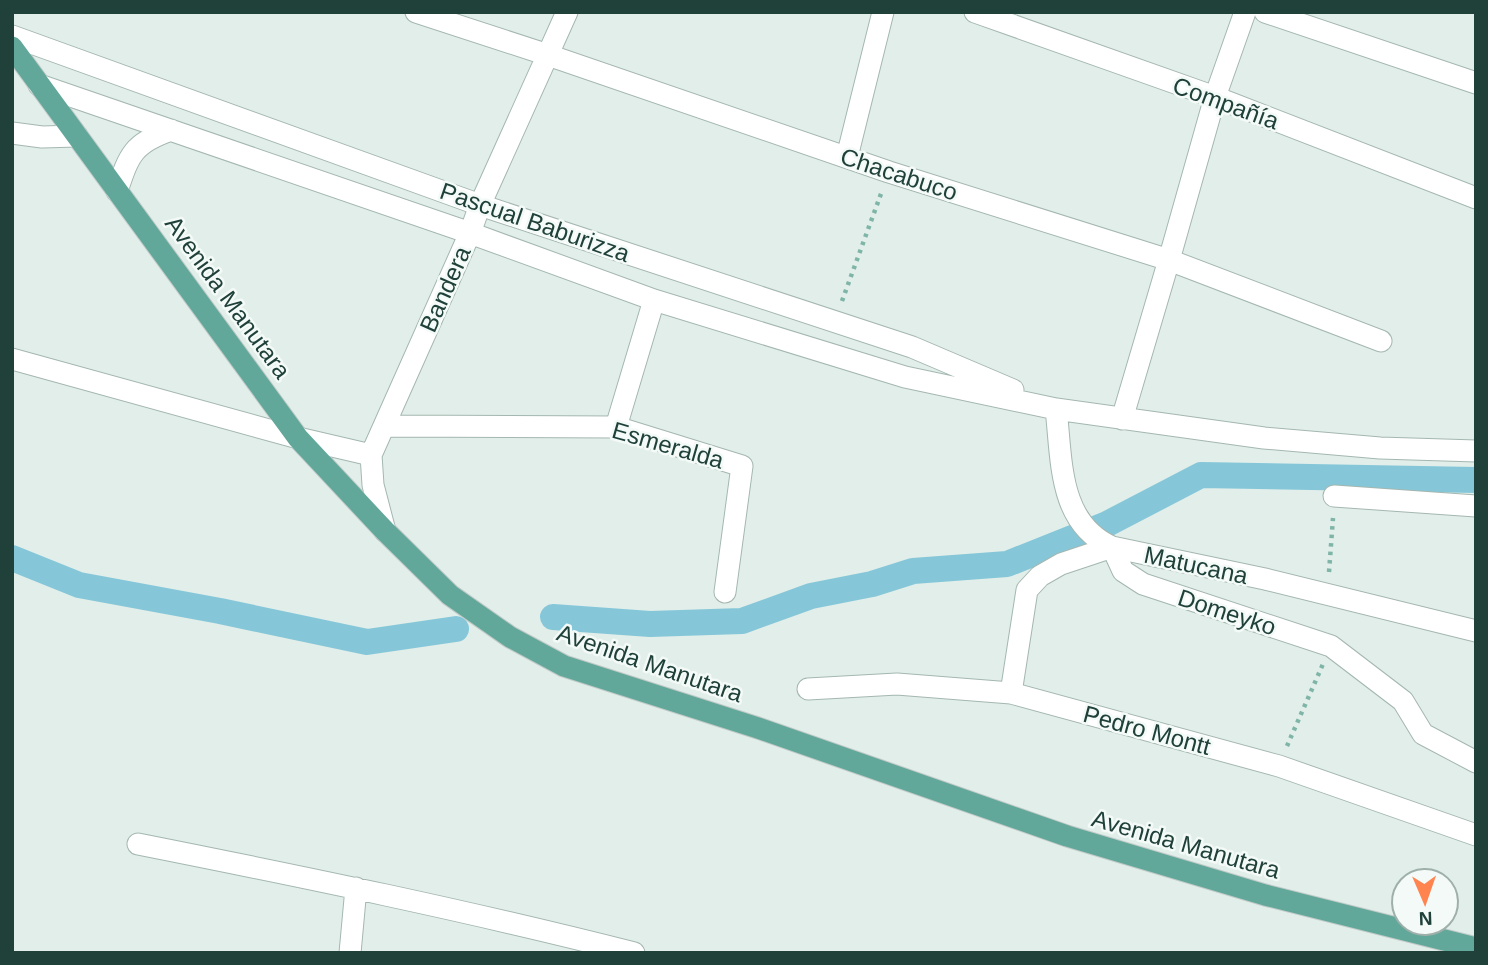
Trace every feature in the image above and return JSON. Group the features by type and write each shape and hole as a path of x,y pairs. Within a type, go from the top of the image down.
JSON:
{"main road":[{"name":"Avenida Manutara","path":"12,47 298,438 385,531 450,595 510,637 564,666 758,728 1067,836 1265,895 1476,948"}],"street":[{"name":"Chacabuco","path":"416,12 889,172 1169,260 1381,341"},
{"name":"Bandera","path":"385,531 373,485 371,455 567,12"},
{"path":"847,157 883,12"},
{"name":"Compañía","path":"975,12 1214,97 1476,198"},
{"path":"1122,419 1214,97 1245,12"},
{"path":"1265,12 1476,83"},
{"name":"Pascual Baburizza","path":"12,36 480,205 912,346 1056,409"},
{"name":"Pascual Baburizza","path":"39,85 470,233 654,300 905,377 1056,409 1264,439 1380,448 1476,451"},
{"path":"117,191 129,156 151,137 171,130"},
{"path":"12,133 43,137 77,135"},
{"path":"616,427 654,300"},
{"path":"12,359 298,438 371,455"},
{"name":"Domeyko","path":"1056,409 1065,493 1078,519 1103,543 1123,571 1143,584 1331,646 1403,701 1423,734 1476,762"},
{"name":"Esmeralda","path":"384,426 616,427 741,467 726,592"},
{"path":"1334,496 1476,506"},
{"name":"Matucana","path":"1011,693 1027,590 1040,576 1103,543 1476,631"},
{"name":"Pedro Montt","path":"808,689 897,684 1011,693 1279,766 1476,835"},
{"path":"138,844 525,925 634,953"},
{"path":"350,953 356,888"}],"path":[{"path":"834,322 889,172"},
{"path":"1327,594 1334,496"},
{"path":"1279,766 1331,646"}],"waterway":[{"path":"553,617 650,624 742,621 811,596 872,584 913,571 1007,564 1107,524 1201,475 1476,480"},
{"path":"12,558 79,585 367,642 456,629"}]}
